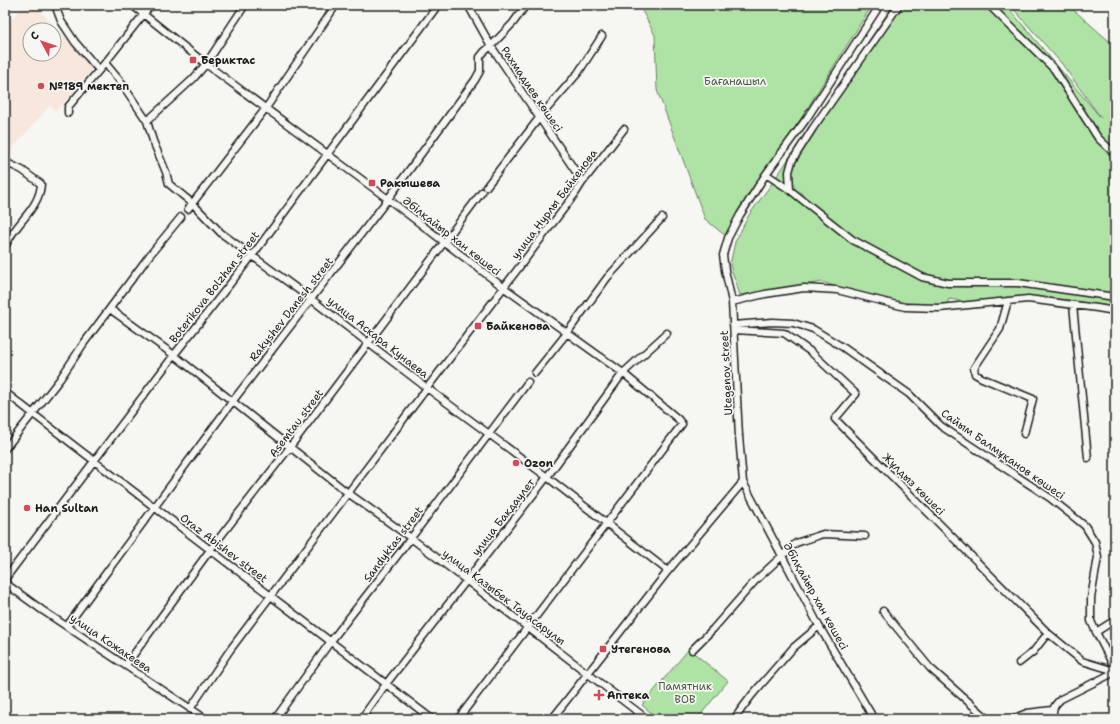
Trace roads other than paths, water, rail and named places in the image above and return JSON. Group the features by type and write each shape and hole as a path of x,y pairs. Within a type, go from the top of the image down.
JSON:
{"street":[{"path":"55,5 61,21 75,42 99,70"},
{"name":"Әбілқайыр хан көшесі","path":"132,5 206,64 388,199 444,243 623,373 678,419 682,424 652,466 607,523"},
{"path":"68,113 68,107 106,63 151,5"},
{"path":"147,121 188,84 206,64 245,5"},
{"path":"188,209 266,108 336,5"},
{"name":"Boterikova Bolzhan street","path":"5,579 174,355 252,256 438,5"},
{"name":"Рахмадиев көшесі","path":"468,5 492,46 582,183"},
{"name":"Rakyshev Danesh street","path":"67,626 154,506 388,199 475,80 480,71 480,58 484,52 492,46 513,24 526,5"},
{"name":"Utegenov street","path":"743,482 732,302 723,255 728,238 740,215 766,174 807,118 880,5"},
{"path":"790,190 789,172 792,161 813,128 899,5"},
{"path":"989,5 1054,69 1098,138 1115,154"},
{"name":"Asemtau street","path":"126,665 210,550 290,447 484,190 539,118 578,73 602,36"},
{"name":"улица Аскара Кунаева","path":"106,63 147,121 169,184 192,203 221,233 311,299 607,523 668,572"},
{"name":"улица Нурлы Байкенова","path":"190,709 230,650 270,596 624,129"},
{"path":"5,162 22,170 41,184 41,189 35,205 14,232 5,247"},
{"path":"766,174 790,190 853,240 922,277 948,283 1018,283 1115,297"},
{"path":"5,449 60,379 84,343 149,256 181,217"},
{"path":"535,373 567,333 606,278 662,218"},
{"path":"732,302 765,294 804,288 837,290 905,307 939,308 1028,299 1115,311"},
{"path":"1008,301 1000,329 974,368 975,374 982,378 1033,399 1024,434"},
{"path":"1073,305 1088,458"},
{"name":"улица Казыбек Тауасарулы","path":"110,309 174,355 348,493 466,580 647,719"},
{"name":"Сайым Балмұқанов көшесі","path":"734,327 772,322 793,323 813,329 844,348 909,394 941,426 1050,498 1085,526 1095,542 1098,557 1091,598 1092,621 1115,671"},
{"name":"Жұлдыз көшесі","path":"734,327 784,334 811,352 856,394 835,418 1048,633 1082,661 1115,671"},
{"name":"улица Бакдаулет","path":"361,719 386,684 546,477 623,373 667,333"},
{"name":"Sandyktas street","path":"274,719 331,641 528,382"},
{"name":"Oraz Abishev street","path":"5,392 432,719"},
{"path":"552,719 668,572 743,482"},
{"name":"Әбілқайыр хан көшесі","path":"743,482 819,626 874,719"},
{"path":"458,719 607,523"},
{"path":"692,650 713,629 755,581 796,543 823,534 865,536"},
{"name":"улица Кожакеева","path":"5,583 206,719"},
{"path":"883,611 930,668 988,719"},
{"path":"1096,632 1115,620"},
{"path":"734,719 752,695 793,648 819,626"},
{"path":"1019,663 1033,652 1048,633"},
{"path":"1053,719 1052,710 1061,699 1115,671"},
{"path":"1012,719 1027,713 1052,710"}],"place":[{"name":"Бериктас","path":"193,60"},
{"name":"№189 мектеп","path":"41,86"},
{"name":"Ракышева","path":"372,183"},
{"name":"Байкенова","path":"478,326"},
{"name":"Ozon","path":"516,463"},
{"name":"Han Sultan","path":"27,508"},
{"name":"Утегенова","path":"603,649"},
{"name":"Аптека","path":"599,695"}],"park label":[{"name":"Бағанашыл","path":"735,81"},
{"name":"Памятник ВОВ","path":"685,692"}]}
